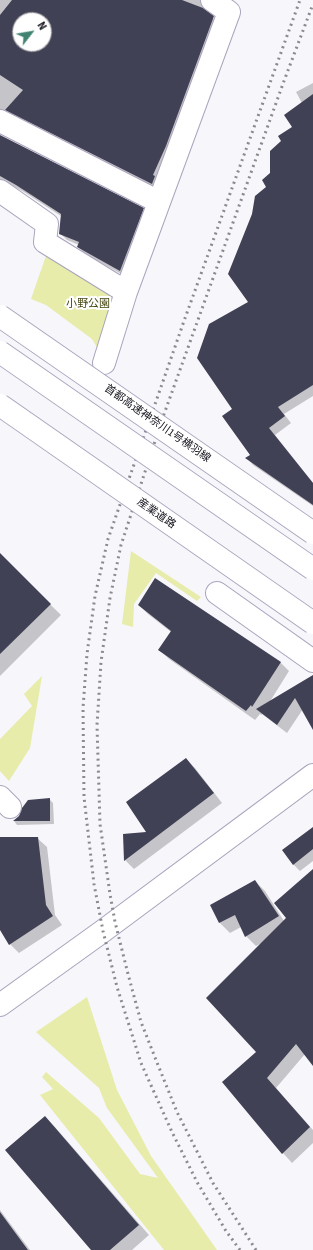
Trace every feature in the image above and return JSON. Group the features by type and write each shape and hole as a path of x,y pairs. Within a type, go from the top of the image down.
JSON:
{"main road":[{"path":"104,363 126,292 229,12 212,0"},
{"path":"0,121 159,202"},
{"path":"0,191 47,224 45,242 126,292"},
{"name":"首都高速神奈川1号横羽線","path":"0,316 313,533"},
{"path":"0,352 313,569"},
{"name":"産業道路","path":"0,405 313,624"},
{"path":"216,593 313,661"},
{"path":"0,1004 103,932 313,775"}],"green space":[{"name":"小野公園","path":"48,250 120,294 101,354 92,339 46,305 31,299"},
{"path":"131,551 201,597 197,601 156,573 134,604 133,627 122,624"},
{"path":"42,676 30,748 9,781 0,771 0,739 32,706 24,694"},
{"path":"87,997 117,1090 151,1156 217,1250 164,1250 40,1095 53,1089 42,1077 46,1072 99,1118 140,1174 158,1178 107,1108 99,1088 36,1032"}],"building":[{"path":"12,0 182,0 203,8 214,16 166,146 153,175 155,176 152,184 5,110 23,90 0,75 0,15"},
{"path":"313,94 313,385 278,407 285,416 269,428 313,483 313,505 245,458 250,455 222,416 232,409 197,358 209,324 248,302 228,274 252,214 255,196 266,187 262,180 270,173 270,151 281,141 278,136 292,127 284,115"},
{"path":"0,135 144,208 120,271 77,247 79,242 59,234 61,214 0,176"},
{"path":"0,553 51,604 0,654"},
{"path":"155,578 281,662 252,707 251,705 246,711 158,650 171,631 138,605"},
{"path":"313,675 313,730 295,698 277,725 256,709"},
{"path":"186,758 214,793 124,861 123,834 146,832 126,802"},
{"path":"50,798 50,821 13,821 19,816 22,808 28,800"},
{"path":"313,827 313,849 293,865 282,850"},
{"path":"0,837 38,837 46,905 53,916 9,945 0,930"},
{"path":"313,869 313,1066 296,1044 267,1078 310,1127 282,1154 222,1082 256,1052 206,998 286,918 274,903"},
{"path":"255,880 279,916 245,937 235,915 219,923 210,905"},
{"path":"45,1116 139,1225 110,1250 91,1250 5,1150"},
{"path":"0,1212 28,1250 0,1250"}],"railway":[{"path":"240,1250 226,1231 197,1182 172,1132 141,1063 117,987 103,931 94,884 84,797 83,708 87,654 95,596 108,539 184,321 300,0"},
{"path":"256,1250 213,1183 177,1112 141,1022 115,922 110,894 100,824 97,725 101,662 110,598 121,545 163,417 313,4"}]}
